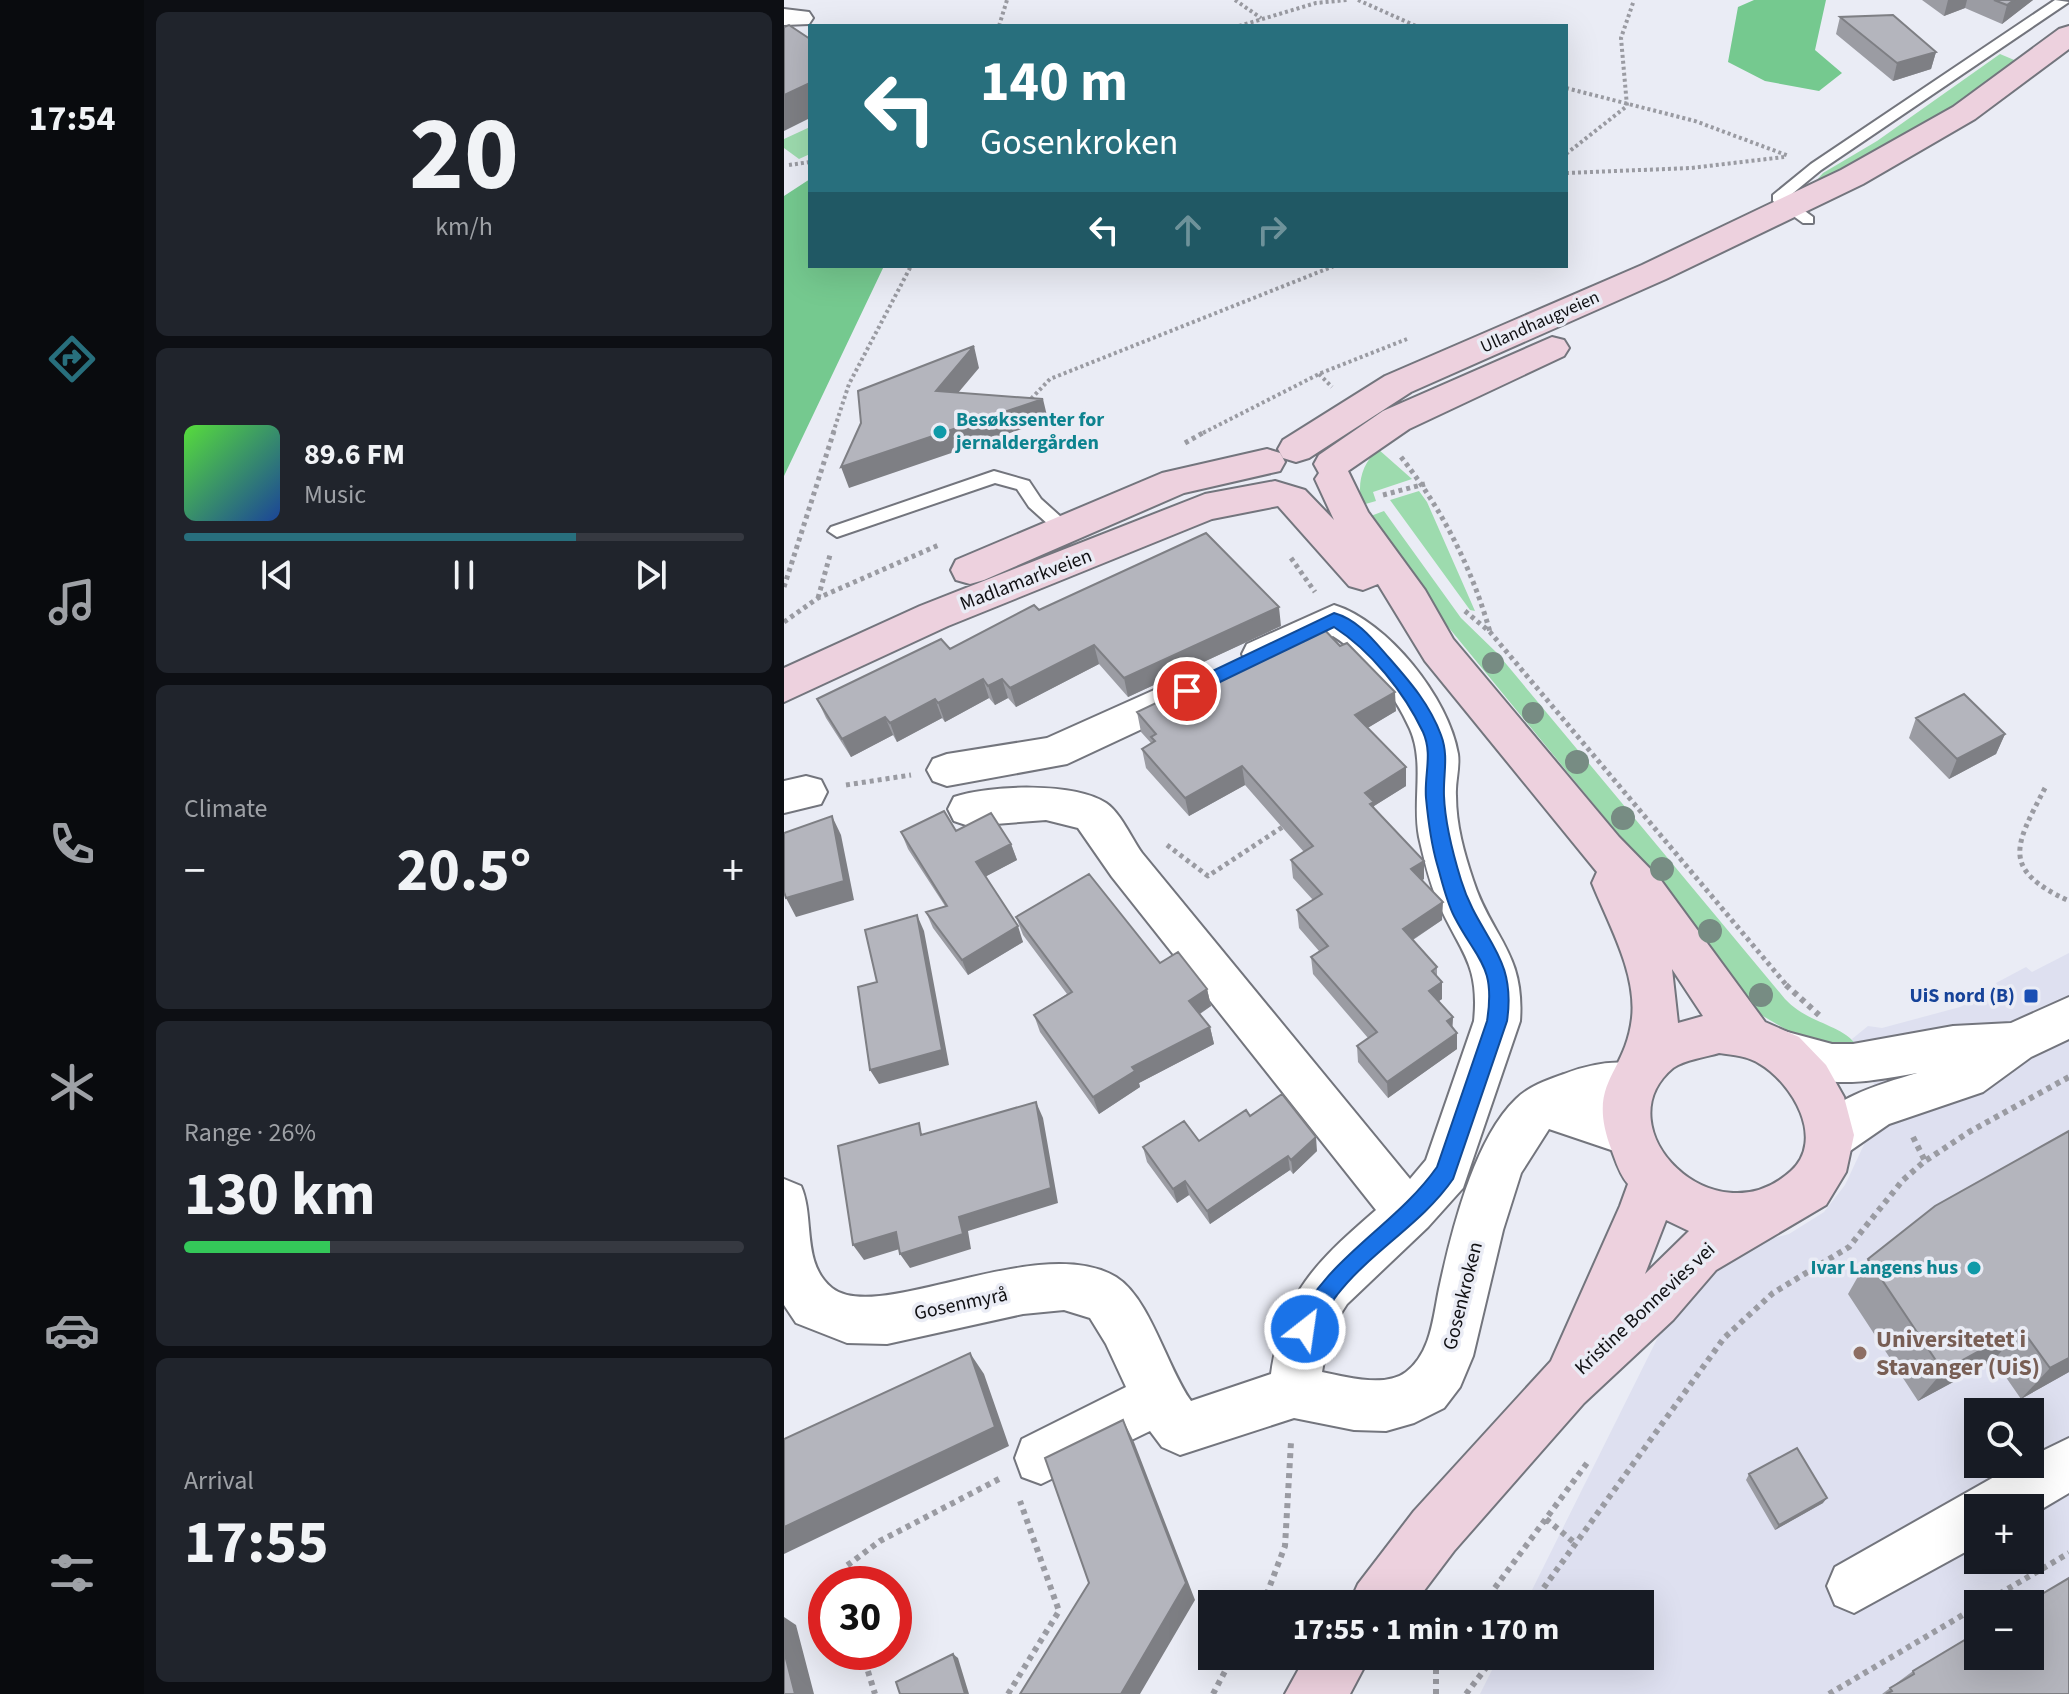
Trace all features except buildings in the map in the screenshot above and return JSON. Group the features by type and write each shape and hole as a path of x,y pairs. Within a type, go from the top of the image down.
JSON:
{"main road":[{"name":"Ullandhaugveien","path":"2069,35 1964,113 1800,214 1654,272 1398,384 1283,476 1313,496 1333,472 1396,420 1555,347 1800,214 1972,132 2069,67"},
{"path":"1439,650 1411,600 1351,517 1333,472 1318,452 1283,476 1390,607 1439,650 1603,850 1634,875 1716,1002 1764,1043 1801,1067 1817,1089 1827,1113 1830,1138 1825,1163 1812,1185 1793,1202 1769,1213 1738,1218 1707,1214 1678,1202 1653,1183 1635,1159 1626,1133 1624,1107 1656,1016 1648,965 1603,850"},
{"name":"Madlamarkveien","path":"784,661 919,592 1175,482 1283,476"},
{"name":"Madlamarkveien","path":"784,686 934,616 1283,476"},
{"path":"1638,1072 1666,1045 1691,1035 1719,1032 1764,1043"},
{"name":"Kristine Bonnevies vei","path":"1565,1384 1617,1281 1643,1218 1653,1183"},
{"name":"Kristine Bonnevies vei","path":"1389,1590 1434,1531 1565,1384 1654,1302 1698,1253 1769,1213"},
{"path":"1315,1694 1331,1670"}],"street":[{"path":"947,770 1053,753 1334,619 1361,636 1417,702 1438,752 1435,795 1445,859 1462,912 1498,969 1501,999 1497,1021 1446,1172 1431,1193 1329,1287 1305,1329 1294,1392"},
{"path":"969,809 1046,803 1092,815 1127,865 1408,1213"},
{"path":"1830,1138 1874,1108 1967,1077 2015,1043 2069,1017"},
{"path":"1764,1043 1832,1064 1853,1064 1953,1046 2015,1043"},
{"name":"Gosenkroken","path":"1294,1392 1385,1405 1414,1397 1437,1376 1451,1351 1466,1272 1501,1167 1523,1122 1575,1089 1638,1072"},
{"path":"1551,1103 1569,1117 1626,1133"},
{"name":"Gosenmyrå","path":"784,1202 792,1273 805,1297 840,1319 893,1319 1048,1286 1079,1288 1100,1295 1118,1313 1158,1399 1180,1429 1198,1426 1294,1392"},
{"path":"1026,1466 1158,1399"},
{"path":"2016,1494 2069,1464"},
{"path":"1854,1586 1964,1523"}],"lane":[{"path":"1800,214 1778,198 1816,167 2064,0"},
{"path":"837,531 994,477 1023,485 1035,503 1065,530"}],"path":[{"path":"1000,24 1007,0"},
{"path":"1235,0 1261,19"},
{"path":"1245,24 1316,3 1346,0"},
{"path":"1358,0 1412,24"},
{"path":"1627,106 1620,50 1621,29 1634,0"},
{"path":"1568,89 1695,121 1816,167"},
{"path":"1568,152 1627,106"},
{"path":"1568,173 1691,168 1789,156"},
{"path":"786,164 808,162"},
{"path":"784,587 849,384 910,268"},
{"path":"1026,403 1050,379 1329,268"},
{"path":"1399,454 1425,484 1483,606 1490,632 1795,995 1812,1012 1832,1019"},
{"path":"1380,496 1425,484"},
{"path":"1290,557 1334,619"},
{"path":"795,794 947,770"},
{"path":"2045,788 2020,835 2016,854 2024,870 2041,887 2069,901"},
{"path":"1208,876 1291,822"},
{"path":"1542,1590 1724,1338 1747,1315 1773,1293 1849,1247 1903,1180 1925,1161 1969,1132 2069,1077"},
{"path":"1271,1590 1289,1525 1294,1392"},
{"path":"1493,1590 1587,1463"},
{"path":"846,1566 880,1541 1026,1466 1059,1611 1008,1694"},
{"path":"1546,1519 1576,1544"},
{"path":"2006,1590 2069,1553"},
{"path":"1829,1694 1964,1614"},
{"path":"868,1670 875,1694"},
{"path":"1213,1694 1226,1670"},
{"path":"1436,1670 1436,1694"},
{"path":"1466,1694 1484,1670"}],"shaded area":[{"name":"Universitetet i Stavanger (UiS)","path":"2069,953 2069,1694 1480,1694 1492,1670 1654,1670 1654,1590 1532,1590 1680,1293 1747,1245 1789,1234 1824,1212 1845,1185 1868,1136 1890,1117 1852,1039 1868,1026 1882,1028 1960,1007 1999,988 1996,983 2026,967 2032,972"}],"green space":[{"path":"1754,0 1826,0 1815,50 1842,73 1819,91 1765,81 1728,62 1738,7"},
{"path":"2000,54 2019,62 1944,116 1808,190 1823,173 1877,141"},
{"path":"808,128 808,155 799,159 784,148 784,139"},
{"path":"808,180 808,268 883,268 784,476 784,196"},
{"path":"1378,449 1412,479 1373,492 1376,501 1362,505 1362,475"},
{"path":"1419,491 1427,502 1475,611 1470,610 1390,500"},
{"path":"1384,511 1461,618 1497,653 1785,999 1794,1008 1845,1034 1859,1049 1841,1048 1792,1033 1751,1009 1638,858 1417,589 1368,517"}],"place":[{"name":"Besøkssenter for jernaldergården","path":"940,432"},
{"name":"UiS nord (B)","path":"2031,996"},
{"name":"Ivar Langens hus","path":"1974,1268"},
{"name":"Universitetet i Stavanger (UiS)","path":"1860,1353"}],"route":[{"path":"1187,691 1334,619 1361,636 1417,702 1434,737 1438,752 1435,795 1445,859 1462,912 1498,969 1501,999 1497,1021 1446,1172 1431,1193 1329,1287 1305,1329"}]}
